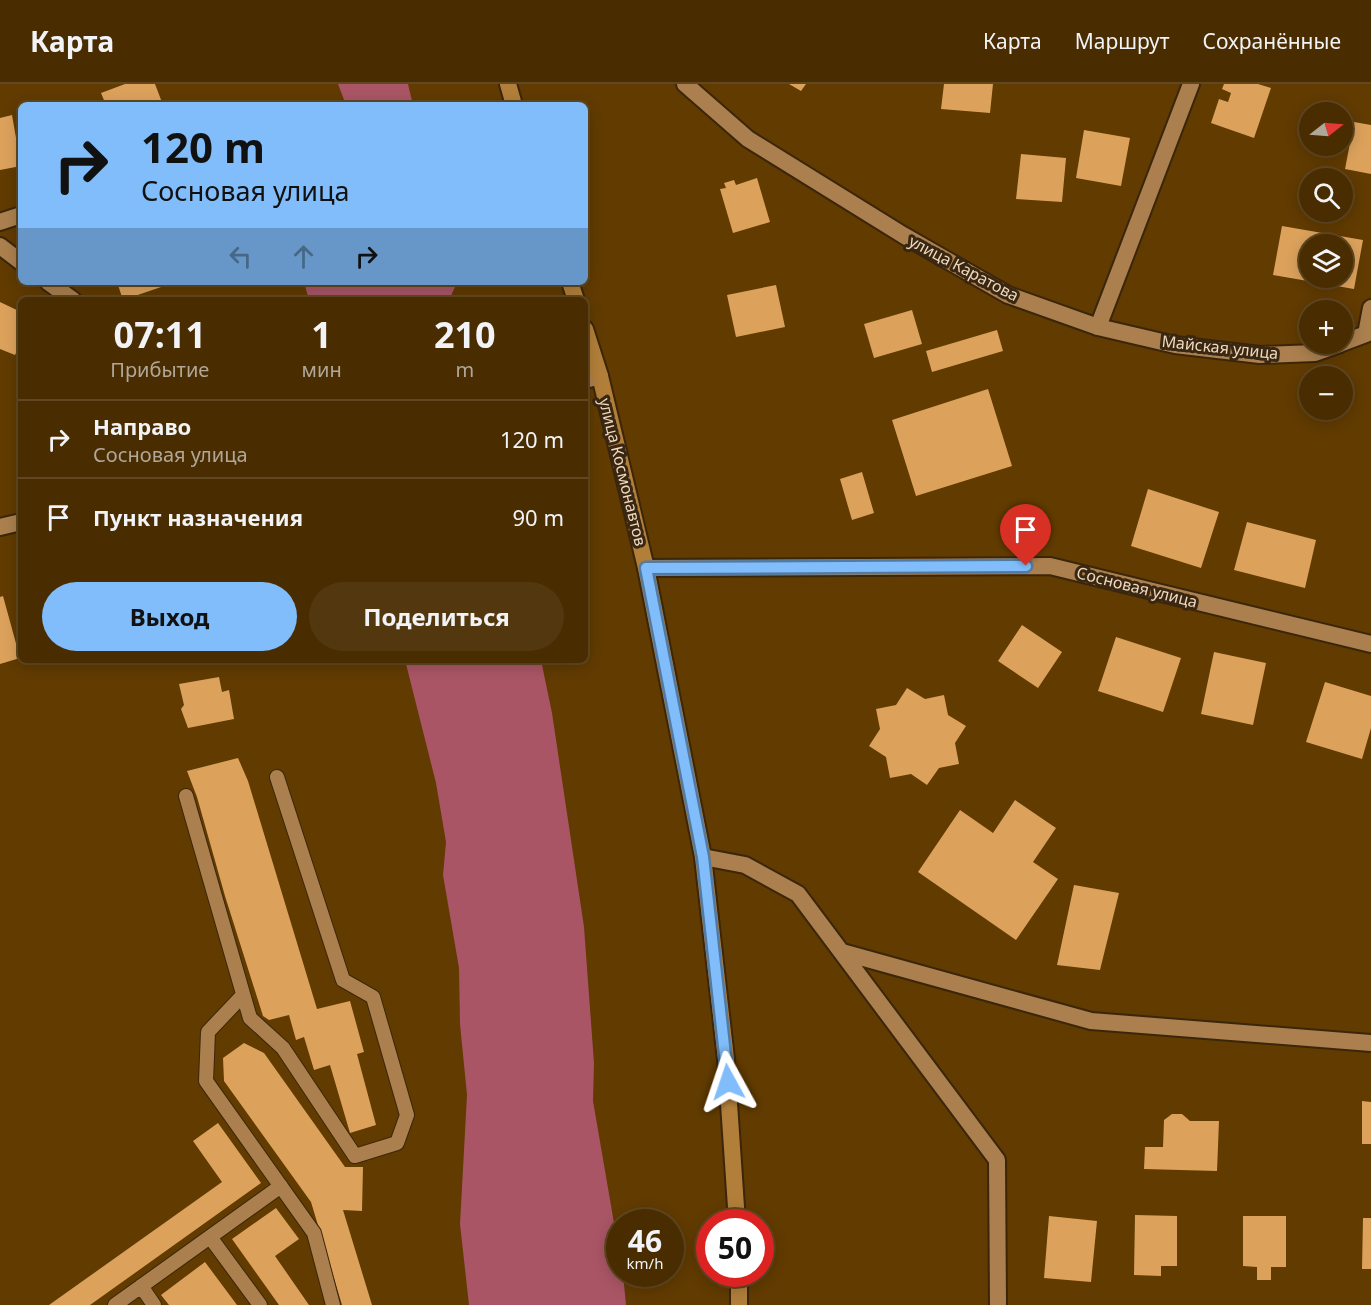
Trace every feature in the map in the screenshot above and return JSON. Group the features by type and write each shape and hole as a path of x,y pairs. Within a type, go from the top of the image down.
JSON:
{"main road":[{"path":"508,84 513,102"},
{"name":"улица Космонавтов","path":"588,350 592,378 646,568 703,857 726,1059 736,1209"},
{"path":"739,1287 739,1305"}],"street":[{"name":"улица Каратова","path":"685,84 748,139 903,235 1008,295 1098,327"},
{"path":"1098,327 1191,84"},
{"path":"0,222 18,216"},
{"path":"0,246 18,260"},
{"path":"52,285 69,297"},
{"name":"Майская улица","path":"1353,339 1366,334 1371,308"},
{"name":"Майская улица","path":"1098,327 1175,345 1260,355 1299,354"},
{"path":"0,527 18,523"},
{"name":"Сосновая улица","path":"646,568 1050,566 1371,644"},
{"path":"703,857 745,865 798,894 997,1160 998,1305"},
{"path":"842,952 1091,1021 1371,1043"}],"lane":[{"path":"186,796 250,1018 283,1048 356,1156 397,1143 407,1115 373,997 343,980 277,777"},
{"path":"243,995 208,1032 206,1081 315,1233 333,1305"},
{"path":"115,1305 281,1186"},
{"path":"210,1237 260,1305"},
{"path":"141,1287 154,1305"}],"shaded area":[{"path":"338,84 408,84 412,102 345,102"},
{"path":"305,285 455,285 450,297 308,297"},
{"path":"406,663 542,663 552,713 584,927 594,1063 593,1101 612,1209 606,1209 606,1287 624,1287 626,1305 469,1305 460,1224 467,1095 460,1024 459,968 443,875 446,842 436,783"}],"building":[{"path":"125,84 155,84 162,102 105,102 101,93"},
{"path":"789,84 806,84 801,91"},
{"path":"944,84 993,84 990,113 941,109"},
{"path":"1224,84 1258,84 1271,88 1254,138 1211,123 1219,99 1228,102 1231,93 1222,89"},
{"path":"12,115 18,149 18,167 0,170 0,118"},
{"path":"1354,122 1371,125 1371,174 1345,168 1347,156 1353,156"},
{"path":"1084,130 1130,138 1121,186 1076,178"},
{"path":"1021,154 1066,158 1062,202 1016,199"},
{"path":"757,178 770,222 733,233 720,189 726,188 724,183 734,180 736,185"},
{"path":"1282,226 1328,234 1299,234 1299,279 1273,275"},
{"path":"1353,238 1363,240 1354,289 1348,288 1353,288"},
{"path":"118,285 167,285 132,297 122,297"},
{"path":"776,285 785,327 736,337 727,295"},
{"path":"0,302 18,311 18,349 15,355 0,349"},
{"path":"912,310 922,344 874,358 864,324"},
{"path":"997,330 1003,351 932,372 926,351"},
{"path":"988,389 1012,466 916,496 892,420"},
{"path":"862,472 874,513 852,520 840,479"},
{"path":"1148,489 1219,512 1201,568 1131,546"},
{"path":"1247,522 1316,540 1305,588 1234,570"},
{"path":"3,596 18,651 18,659 0,664 0,597"},
{"path":"1022,625 1062,652 1038,688 998,661"},
{"path":"1116,637 1181,658 1163,712 1098,691"},
{"path":"1214,652 1266,663 1253,725 1201,714"},
{"path":"219,677 222,692 229,690 234,719 188,728 181,709 184,705 179,684"},
{"path":"1325,682 1371,696 1371,728 1362,759 1306,742"},
{"path":"907,688 925,699 944,695 948,715 966,726 955,743 959,764 939,768 927,785 911,774 890,778 886,757 869,746 880,729 876,709 896,705"},
{"path":"238,758 248,781 317,1009 350,1001 364,1052 357,1054 376,1125 350,1133 330,1065 314,1070 304,1037 296,1040 289,1015 269,1020 263,1016 197,797 187,771"},
{"path":"1015,800 1056,828 1033,862 1058,879 1016,940 918,872 960,810 993,833"},
{"path":"1074,885 1119,893 1100,970 1057,965"},
{"path":"244,1043 264,1053 345,1167 363,1167 362,1211 343,1210 372,1305 342,1305 311,1202 224,1081 223,1058"},
{"path":"1362,1101 1371,1102 1371,1144 1362,1144"},
{"path":"1172,1114 1182,1114 1190,1121 1219,1121 1217,1171 1144,1169 1145,1147 1163,1147 1164,1120"},
{"path":"218,1123 261,1183 90,1305 49,1305 222,1182 193,1141"},
{"path":"276,1208 299,1239 275,1256 309,1305 279,1305 232,1239"},
{"path":"1135,1215 1177,1216 1177,1266 1161,1266 1161,1276 1134,1275"},
{"path":"1049,1216 1097,1221 1091,1282 1044,1278"},
{"path":"1243,1216 1286,1216 1286,1267 1271,1267 1271,1280 1257,1280 1257,1267 1243,1266"},
{"path":"1363,1218 1371,1218 1371,1269 1362,1269"},
{"path":"205,1262 237,1305 169,1305 161,1295"}],"route":[{"path":"728,1082 703,857 646,568 1026,566"}]}
